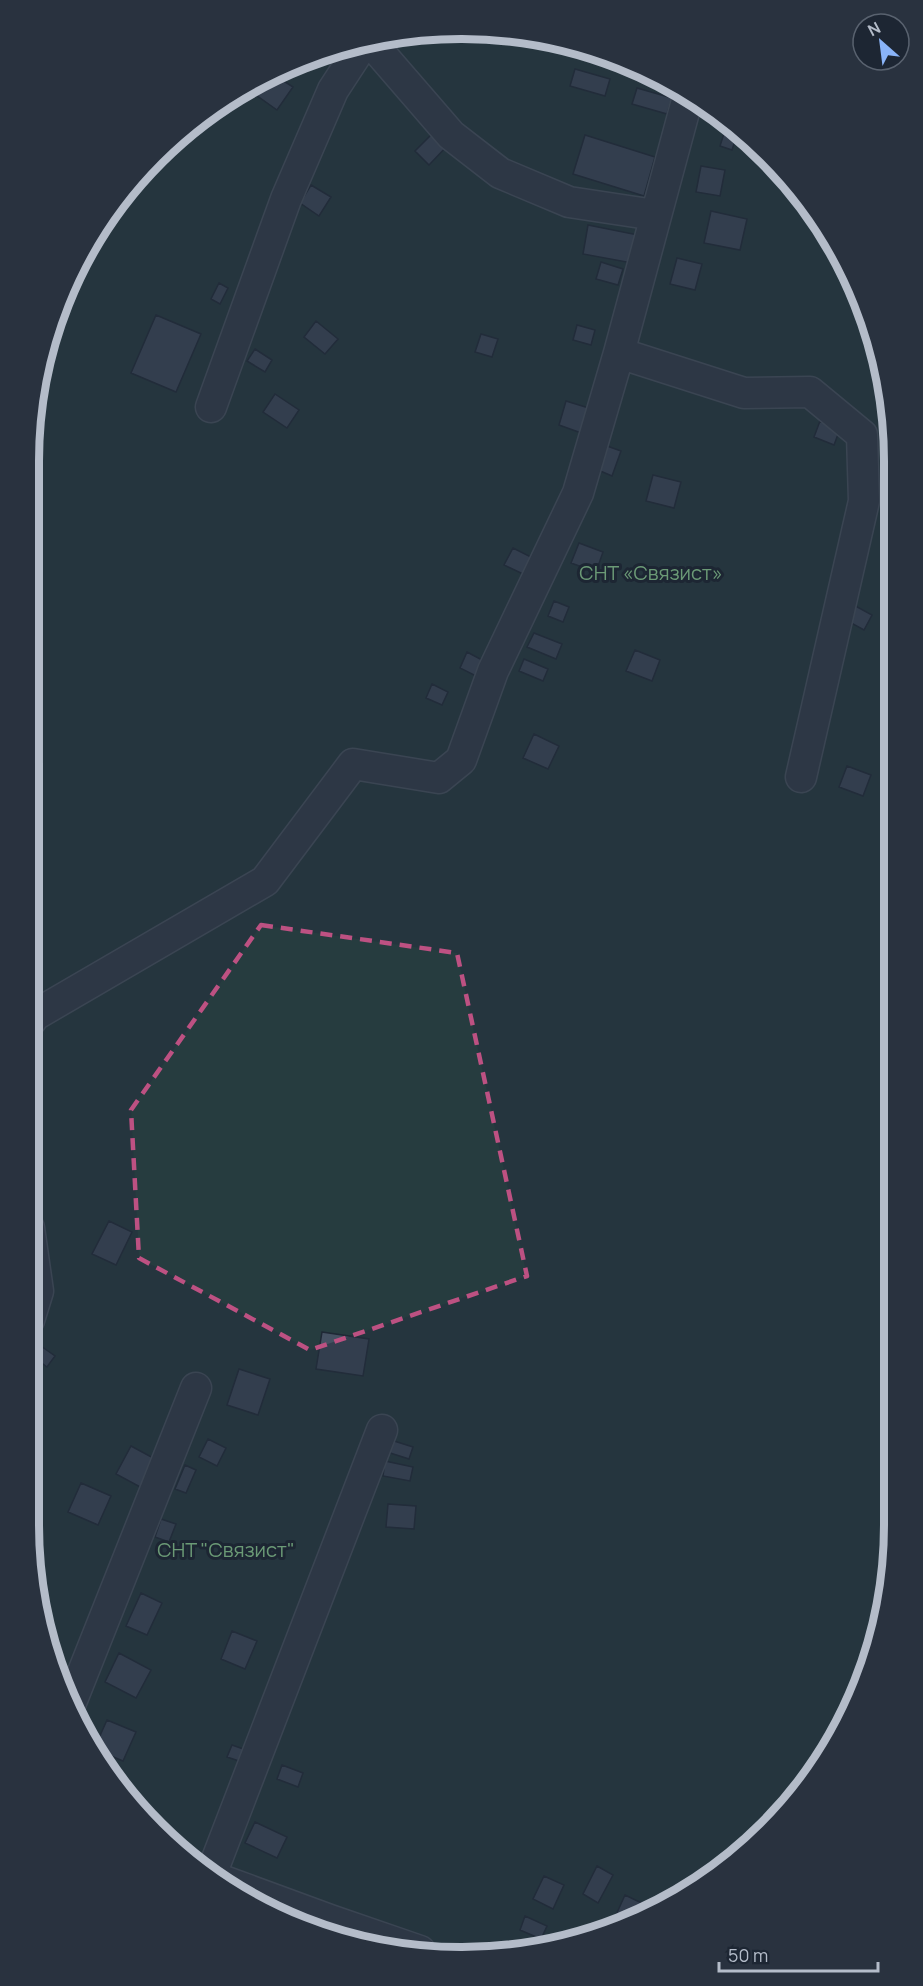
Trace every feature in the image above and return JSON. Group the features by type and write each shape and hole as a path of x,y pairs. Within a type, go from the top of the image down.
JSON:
{"lane":[{"path":"373,48 451,135 500,173 569,202 655,215"},
{"path":"211,407 286,199 333,90 358,52"},
{"path":"39,1013 265,881 353,764 439,778 461,760 493,671 579,493 686,104"},
{"path":"619,353 744,393 810,392 862,435 864,501 801,777"},
{"path":"75,1693 196,1388"},
{"path":"214,1867 381,1430"},
{"path":"254,1892 390,1941"}],"highlighted area":[{"path":"261,925 457,953 527,1276 310,1350 139,1258 131,1110"}],"green space":[{"path":"462,39 517,43 571,53 597,61 648,83 696,110 740,144 779,183 813,227 840,275 862,326 876,379 884,462 884,1524 876,1607 862,1660 827,1736 797,1782 740,1842 696,1876 623,1915 571,1933 489,1946 434,1946 406,1943 352,1933 326,1925 250,1890 204,1860 144,1803 110,1759 71,1686 53,1634 40,1552 39,462 47,379 61,326 96,250 126,204 144,183 204,126 250,96 275,83 300,71 352,53 434,40"}],"building":[{"path":"575,69 610,79 605,96 570,86"},
{"path":"282,80 293,87 277,110 256,95"},
{"path":"637,88 672,98 667,114 632,104"},
{"path":"435,131 449,144 429,165 415,151"},
{"path":"725,131 735,140 732,150 720,146"},
{"path":"585,135 655,157 644,196 573,174"},
{"path":"701,166 725,170 720,196 696,192"},
{"path":"311,185 331,197 319,216 300,203"},
{"path":"711,211 747,219 740,250 704,243"},
{"path":"588,225 638,235 632,263 583,254"},
{"path":"677,258 702,264 695,290 670,284"},
{"path":"601,262 623,269 618,285 596,279"},
{"path":"219,283 228,288 220,304 211,299"},
{"path":"156,315 201,334 176,392 131,373"},
{"path":"316,321 338,339 325,354 304,337"},
{"path":"577,325 595,330 591,345 573,340"},
{"path":"481,334 498,339 492,357 475,352"},
{"path":"255,349 272,360 265,372 247,361"},
{"path":"275,394 299,410 287,428 263,412"},
{"path":"566,401 592,409 584,434 559,425"},
{"path":"820,421 840,429 834,445 814,437"},
{"path":"607,446 621,451 612,476 598,470"},
{"path":"653,475 681,482 674,508 646,501"},
{"path":"579,543 603,552 596,572 571,563"},
{"path":"513,548 531,557 523,574 504,565"},
{"path":"554,601 569,607 563,622 548,616"},
{"path":"850,603 872,615 864,630 842,618"},
{"path":"534,633 562,644 556,659 527,647"},
{"path":"635,650 660,660 652,681 626,671"},
{"path":"467,652 484,661 476,676 460,668"},
{"path":"524,659 548,669 543,681 519,671"},
{"path":"432,684 448,692 442,705 426,698"},
{"path":"534,734 559,746 548,769 523,758"},
{"path":"847,766 871,775 863,796 839,787"},
{"path":"109,1221 132,1232 116,1265 92,1254"},
{"path":"322,1332 369,1339 363,1376 316,1369"},
{"path":"39,1345 55,1356 47,1367 39,1361"},
{"path":"239,1369 270,1379 258,1415 227,1405"},
{"path":"208,1439 226,1448 217,1466 199,1457"},
{"path":"391,1440 413,1447 409,1459 387,1452"},
{"path":"131,1446 157,1460 142,1488 116,1474"},
{"path":"385,1461 413,1467 410,1481 383,1476"},
{"path":"185,1465 196,1470 186,1493 175,1489"},
{"path":"81,1483 111,1496 98,1525 68,1512"},
{"path":"388,1504 416,1506 414,1529 386,1527"},
{"path":"161,1519 176,1524 169,1542 155,1537"},
{"path":"141,1593 162,1603 147,1635 126,1626"},
{"path":"232,1631 257,1641 245,1669 221,1659"},
{"path":"119,1653 151,1670 136,1698 105,1682"},
{"path":"107,1720 136,1732 123,1761 107,1754 98,1740"},
{"path":"232,1745 249,1751 245,1763 227,1757"},
{"path":"282,1765 303,1773 298,1787 277,1779"},
{"path":"255,1822 287,1837 277,1858 245,1843"},
{"path":"597,1866 613,1875 598,1903 583,1894"},
{"path":"544,1876 564,1885 553,1909 533,1899"},
{"path":"625,1895 645,1905 623,1915 614,1918"},
{"path":"525,1916 547,1926 541,1939 520,1930"}],"park label":[{"name":"СНТ «Связист»","path":"651,573"},
{"name":"СНТ \"Связист\"","path":"226,1550"}]}
